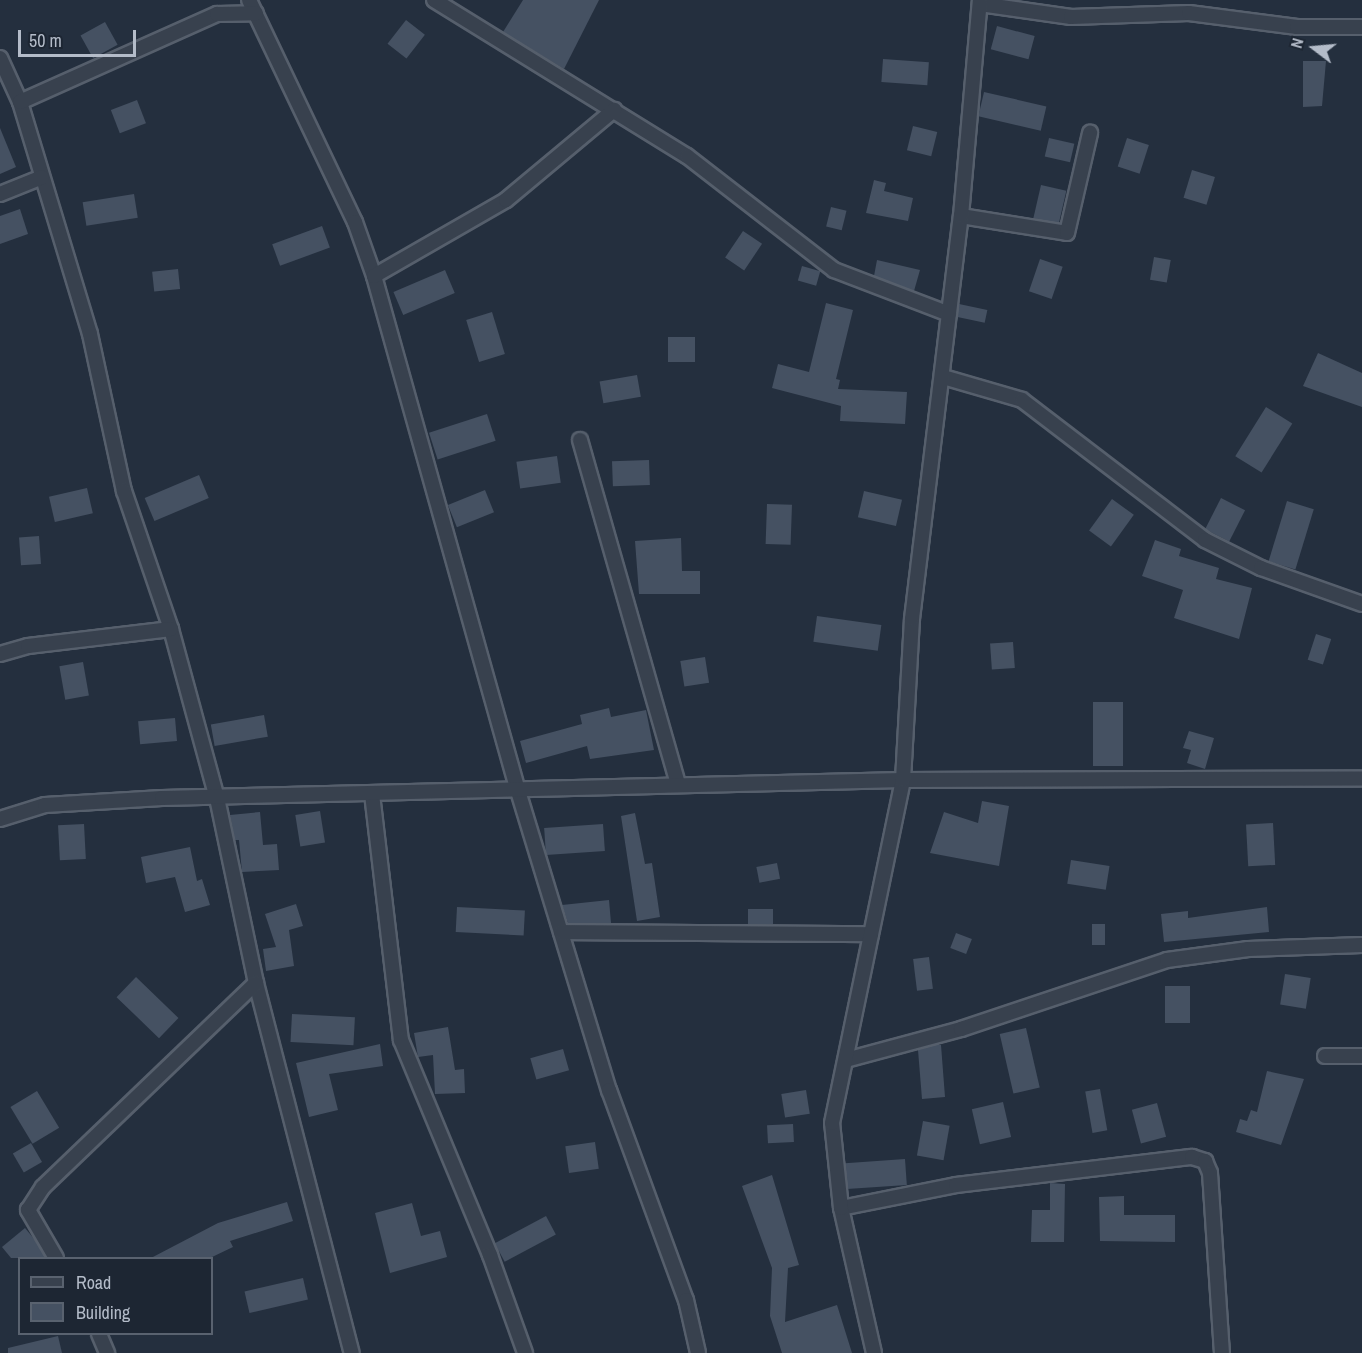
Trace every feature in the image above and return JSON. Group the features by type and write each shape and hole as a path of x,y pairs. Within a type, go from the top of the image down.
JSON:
{"street":[{"path":"249,0 355,222 374,276 518,791 609,1090 686,1300 698,1353"},
{"path":"434,0 614,110 706,170 834,270 949,314"},
{"path":"874,1353 841,1208 832,1123 903,780 912,619 962,216 980,2 1071,17 1189,13 1297,27 1362,27"},
{"path":"20,102 217,14 256,13"},
{"path":"0,58 20,102 90,334 124,491 171,629 217,798 256,983 352,1353"},
{"path":"374,276 506,200 614,110"},
{"path":"962,216 1067,233 1090,133"},
{"path":"0,194 42,177"},
{"path":"943,376 1022,400 1205,540 1261,568 1362,604"},
{"path":"580,440 678,784"},
{"path":"0,654 28,646 171,629"},
{"path":"0,819 45,805 678,784 903,780 1362,778"},
{"path":"372,794 401,1040 490,1255 525,1353"},
{"path":"561,932 871,934"},
{"path":"846,1060 961,1029 1167,960 1248,949 1362,945"},
{"path":"55,1257 28,1210 43,1188 256,983"},
{"path":"1325,1056 1362,1056"},
{"path":"841,1208 956,1185 1192,1157 1204,1161 1210,1173 1222,1353"},
{"path":"99,1335 107,1353"}],"building":[{"path":"523,0 599,0 564,69 503,32"},
{"path":"406,20 425,35 406,58 388,44"},
{"path":"105,22 118,45 93,58 81,36"},
{"path":"997,26 1035,36 1028,59 991,49"},
{"path":"883,59 929,62 927,85 881,82"},
{"path":"1303,61 1326,61 1322,106 1303,107"},
{"path":"984,92 1046,106 1041,131 978,116"},
{"path":"137,100 146,123 120,133 111,110"},
{"path":"913,126 937,132 931,156 907,150"},
{"path":"0,128 16,167 0,174"},
{"path":"1049,138 1074,144 1070,162 1045,157"},
{"path":"1127,138 1149,145 1140,174 1118,167"},
{"path":"1192,170 1215,177 1206,205 1184,198"},
{"path":"874,180 886,183 884,191 913,198 908,221 866,213"},
{"path":"1041,185 1066,191 1059,224 1033,218"},
{"path":"134,194 138,218 86,226 83,202"},
{"path":"831,207 847,211 842,230 826,226"},
{"path":"20,209 28,234 0,244 0,216"},
{"path":"322,226 330,248 280,266 272,244"},
{"path":"743,231 762,244 744,270 725,258"},
{"path":"1154,257 1171,260 1167,283 1150,280"},
{"path":"1040,259 1063,267 1052,299 1029,291"},
{"path":"877,260 920,270 914,291 874,276"},
{"path":"802,266 820,271 816,286 798,280"},
{"path":"178,269 180,289 154,292 152,272"},
{"path":"445,270 455,293 403,315 393,292"},
{"path":"826,303 853,310 836,379 840,380 838,389 907,392 905,424 840,421 841,406 772,388 778,364 809,372"},
{"path":"959,304 987,310 985,323 956,317"},
{"path":"492,312 505,354 479,362 466,320"},
{"path":"668,337 695,337 695,362 668,362"},
{"path":"1318,353 1362,373 1362,407 1303,386"},
{"path":"637,375 641,397 603,403 600,382"},
{"path":"1266,407 1292,423 1262,473 1235,456"},
{"path":"487,414 496,441 438,459 429,433"},
{"path":"557,456 561,483 520,488 516,462"},
{"path":"649,460 650,485 613,486 612,461"},
{"path":"199,475 209,498 154,521 145,498"},
{"path":"87,488 93,513 55,522 49,497"},
{"path":"485,490 494,512 457,527 448,505"},
{"path":"864,491 902,500 896,526 858,517"},
{"path":"1221,498 1245,510 1229,541 1205,529"},
{"path":"1112,499 1134,515 1111,546 1089,531"},
{"path":"1287,501 1314,509 1295,569 1269,561"},
{"path":"767,504 792,505 791,545 766,544"},
{"path":"39,536 41,564 21,565 19,537"},
{"path":"681,538 682,571 700,571 700,594 639,594 635,541"},
{"path":"1155,540 1181,549 1179,556 1219,568 1216,579 1252,588 1239,639 1174,618 1183,590 1142,576"},
{"path":"817,616 881,625 878,651 813,642"},
{"path":"1316,634 1331,639 1323,665 1308,660"},
{"path":"1013,642 1015,668 992,670 990,644"},
{"path":"705,657 709,683 684,687 680,661"},
{"path":"83,662 89,695 65,700 59,666"},
{"path":"1093,702 1123,702 1123,766 1093,766"},
{"path":"609,708 611,717 646,710 654,750 590,759 587,746 526,763 520,741 582,724 580,715"},
{"path":"264,715 268,737 215,746 211,724"},
{"path":"175,718 177,741 140,744 138,721"},
{"path":"1189,731 1214,738 1205,769 1187,763 1191,750 1183,748"},
{"path":"982,801 1009,806 999,866 930,853 944,812 978,823"},
{"path":"320,811 325,843 300,847 295,815"},
{"path":"260,812 263,845 277,844 279,870 242,872 239,840 235,840 230,815"},
{"path":"635,813 645,864 652,863 660,917 637,921 621,816"},
{"path":"1273,823 1275,865 1248,866 1246,824"},
{"path":"84,824 86,859 60,860 58,825"},
{"path":"603,824 605,851 546,855 544,828"},
{"path":"190,847 197,881 202,879 210,905 185,912 175,877 146,883 141,857"},
{"path":"1071,860 1110,866 1106,890 1067,884"},
{"path":"777,863 780,879 759,883 756,867"},
{"path":"609,900 611,923 568,923 562,905"},
{"path":"296,904 303,926 289,930 294,966 266,971 263,949 276,947 265,914"},
{"path":"457,907 525,911 524,936 456,932"},
{"path":"1267,907 1269,932 1164,942 1161,914 1188,911 1188,918"},
{"path":"748,909 773,909 773,924 748,924"},
{"path":"1092,924 1105,924 1105,945 1092,945"},
{"path":"956,933 972,939 966,954 950,948"},
{"path":"929,957 933,989 917,991 913,959"},
{"path":"1285,974 1311,978 1306,1009 1280,1005"},
{"path":"136,977 178,1018 159,1038 117,997"},
{"path":"1165,986 1190,986 1190,1023 1165,1023"},
{"path":"292,1014 355,1017 353,1045 291,1042"},
{"path":"448,1027 455,1070 464,1069 465,1093 435,1094 433,1055 418,1057 414,1033"},
{"path":"1026,1028 1040,1087 1013,1094 1000,1034"},
{"path":"380,1044 383,1066 329,1074 338,1110 309,1117 296,1063"},
{"path":"941,1045 945,1097 922,1099 918,1050"},
{"path":"563,1049 569,1070 536,1080 530,1058"},
{"path":"1267,1071 1304,1079 1281,1145 1236,1132 1240,1119 1247,1121 1251,1110 1257,1112"},
{"path":"1100,1089 1107,1130 1093,1133 1085,1092"},
{"path":"806,1090 810,1114 785,1118 781,1094"},
{"path":"37,1091 59,1128 33,1144 10,1107"},
{"path":"1003,1102 1011,1137 980,1144 972,1109"},
{"path":"1157,1103 1166,1137 1141,1144 1132,1110"},
{"path":"923,1121 950,1126 944,1160 917,1155"},
{"path":"793,1124 794,1142 768,1143 767,1125"},
{"path":"595,1142 599,1169 569,1173 565,1146"},
{"path":"31,1143 42,1162 24,1173 13,1154"},
{"path":"905,1159 907,1185 847,1189 845,1163"},
{"path":"772,1175 799,1265 788,1268 785,1322 837,1305 852,1353 782,1353 770,1316 772,1268 742,1186"},
{"path":"1050,1183 1065,1184 1064,1242 1031,1242 1032,1210 1050,1210"},
{"path":"1124,1196 1124,1215 1175,1215 1175,1242 1100,1241 1099,1197"},
{"path":"287,1202 293,1221 230,1241 233,1247 212,1257 153,1257 218,1223"},
{"path":"412,1203 421,1236 440,1231 447,1257 390,1273 375,1213"},
{"path":"546,1216 556,1235 505,1262 495,1243"},
{"path":"25,1228 45,1257 11,1258 2,1247"},
{"path":"303,1278 308,1299 249,1313 245,1291"},
{"path":"58,1336 62,1353 8,1353 8,1348"}]}
